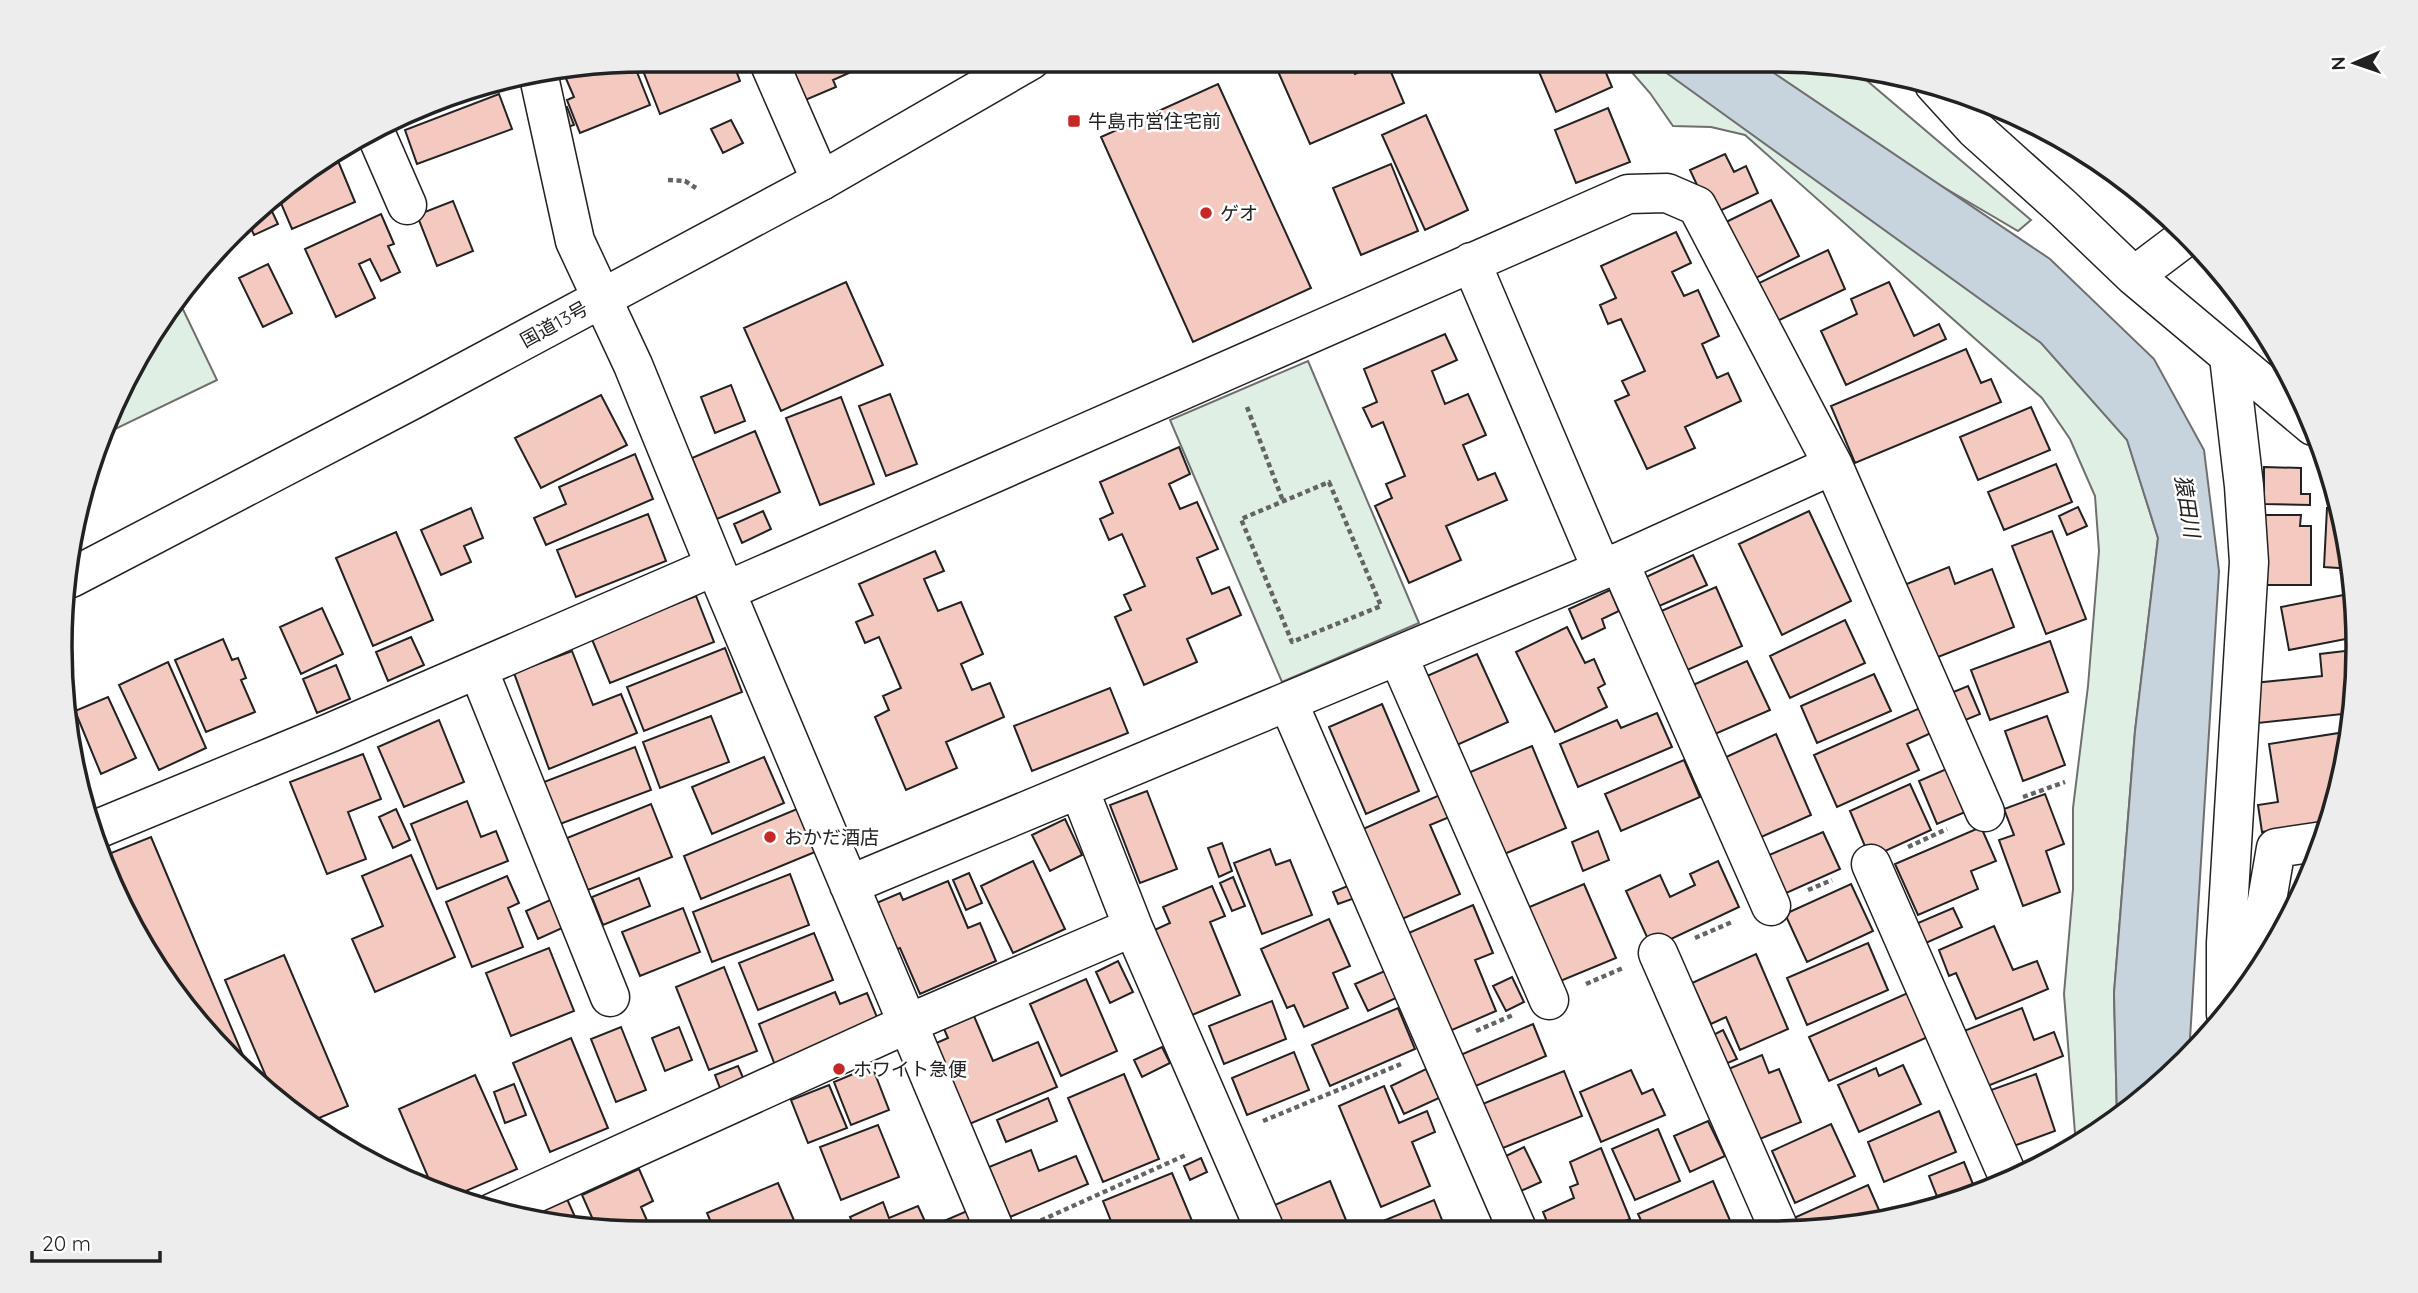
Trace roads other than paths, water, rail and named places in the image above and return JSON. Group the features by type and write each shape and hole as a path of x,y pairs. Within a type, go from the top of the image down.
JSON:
{"main road":[{"path":"773,72 821,181"},
{"name":"国道13号","path":"77,575 400,407 821,181 1006,72"},
{"path":"540,82 575,241 633,365 907,1024 1008,1221"},
{"path":"1948,100 1975,129 2134,276 2295,412"},
{"path":"378,139 407,205"},
{"path":"101,828 478,669 721,579 1232,368 1628,194 1667,193 1697,206 1833,465 1986,812"},
{"path":"2134,276 2180,242"},
{"path":"1471,262 1772,906"},
{"path":"2226,997 2226,943 2249,562 2244,486 2229,357"},
{"path":"849,885 1611,566 1833,465"},
{"path":"1398,656 1549,1000"},
{"path":"478,669 610,997"},
{"path":"1288,702 1513,1221"},
{"path":"1079,789 1133,927 1261,1221"},
{"path":"2258,951 2276,848 2311,843"},
{"path":"1871,864 2006,1171"},
{"path":"510,1205 907,1024 1133,927"},
{"path":"1658,953 1775,1221"}],"water":[{"name":"猿田川","path":"1665,72 1772,72 2050,259 2154,359 2204,450 2219,571 2190,1040 2150,1079 2117,1105 2114,993 2135,731 2158,538 2127,440 2041,343"}],"place":[{"name":"牛島市営住宅前","path":"1074,121"},
{"name":"ゲオ","path":"1206,213"},
{"name":"おかだ酒店","path":"770,837"},
{"name":"ホワイト急便","path":"839,1069"}]}
